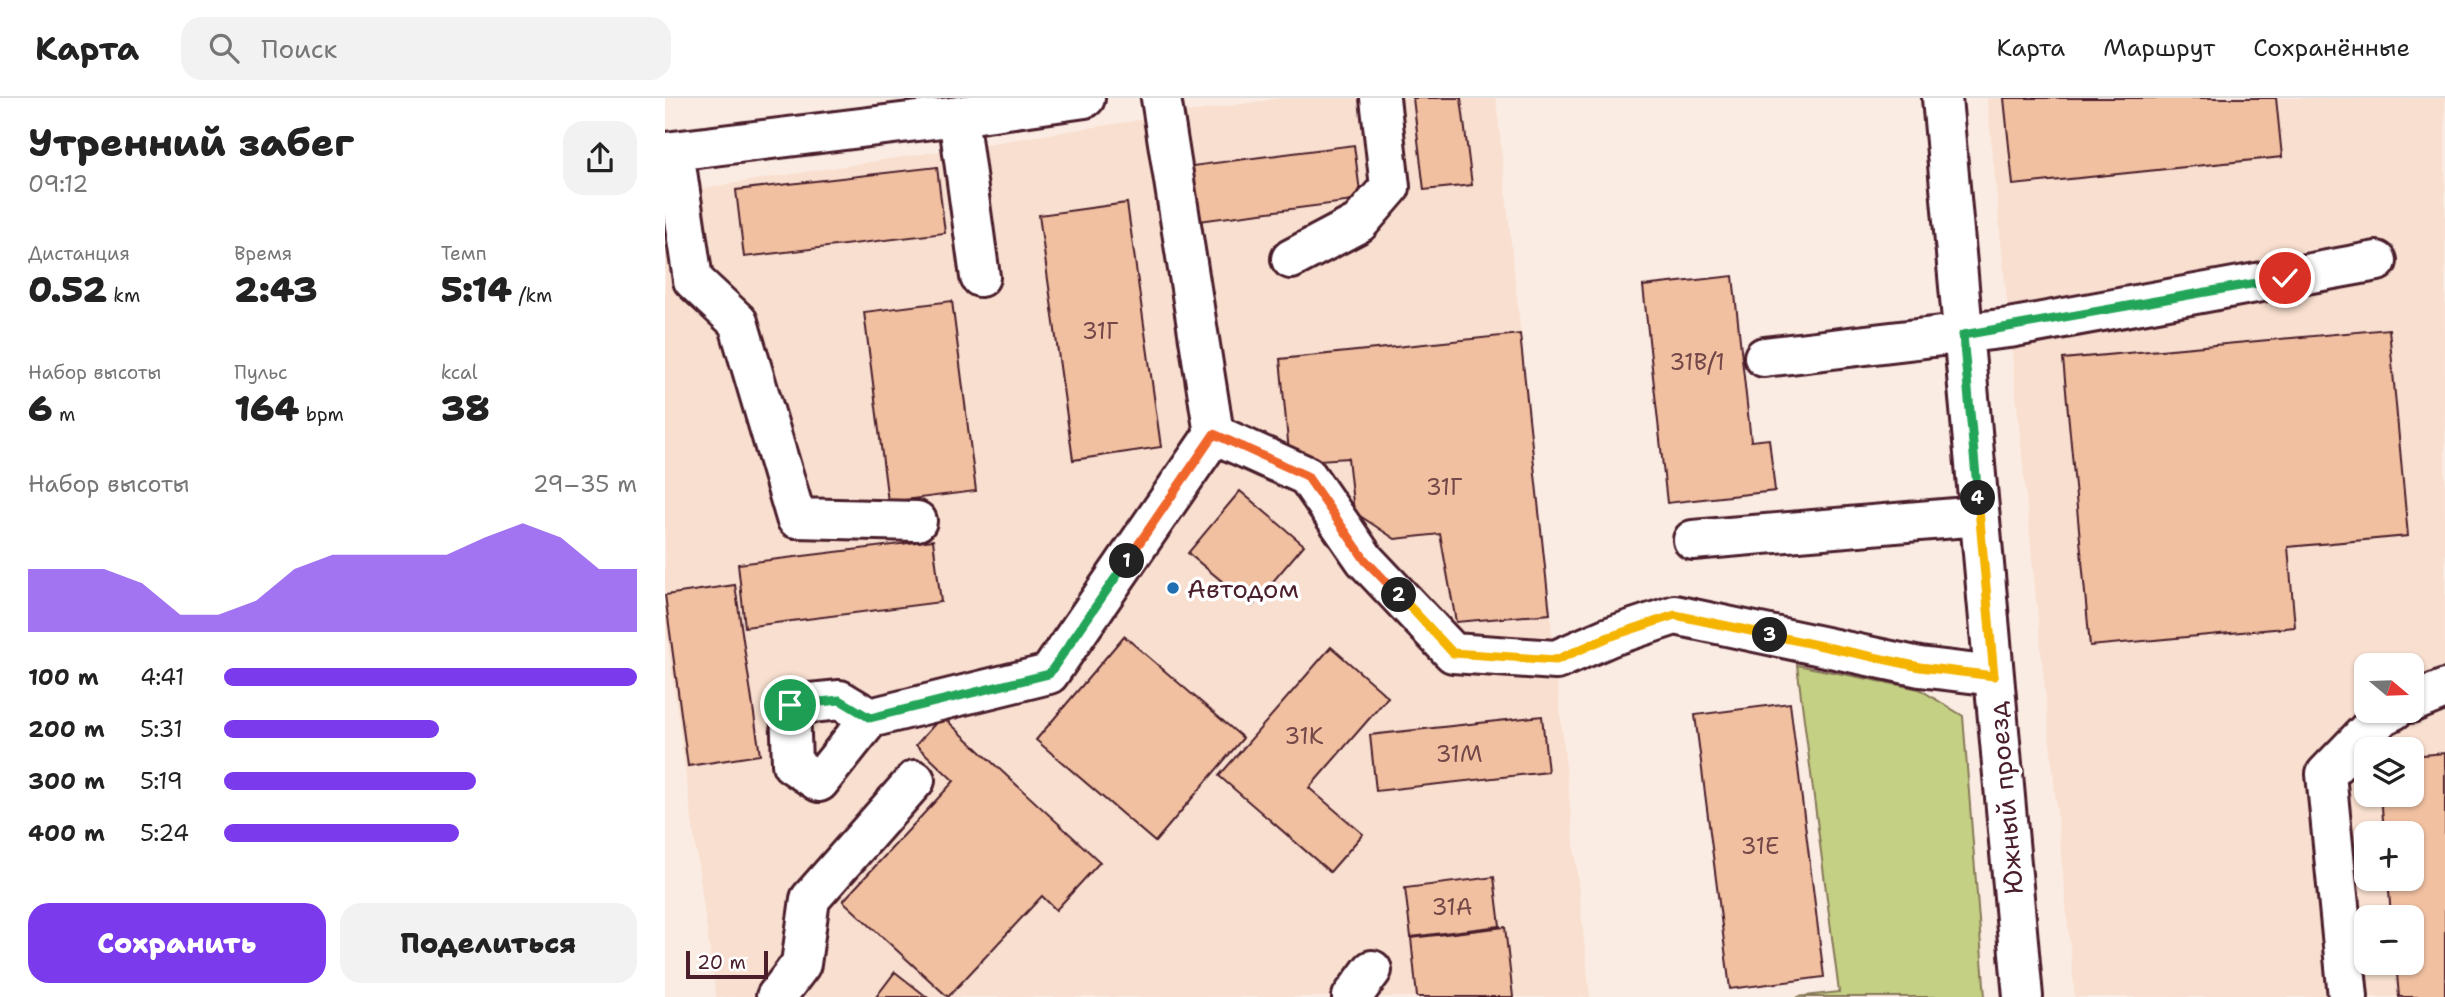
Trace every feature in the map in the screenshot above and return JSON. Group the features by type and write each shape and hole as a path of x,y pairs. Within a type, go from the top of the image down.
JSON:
{"street":[{"path":"917,521 796,518 738,322 693,280 670,152 1085,98"},
{"path":"870,718 1049,674 1214,434 1161,98"},
{"path":"1291,259 1359,223 1390,187 1380,98"},
{"name":"Южный проезд","path":"1942,98 2023,997"},
{"path":"958,116 980,277"},
{"path":"1765,357 1963,335 2377,261"},
{"path":"1214,434 1307,476 1365,560 1453,653 1556,660 1609,637 1675,615 1920,667 1994,676"},
{"path":"1693,540 1979,516"},
{"path":"2424,698 2445,689"},
{"path":"2348,997 2326,774 2375,723"},
{"path":"776,997 800,964 810,899 915,780"}],"shaded area":[{"path":"1280,98 1496,98 1590,997 716,997 665,621 665,194"},
{"path":"1987,98 2445,98 2445,997 2075,997"}],"green space":[{"path":"1797,665 1919,689 1963,716 1985,997 1797,997 1839,992"}],"building":[{"path":"1413,98 1461,98 1472,185 1424,190"},
{"path":"2004,98 2276,98 2282,157 2013,185"},
{"path":"1354,145 1361,200 1199,221 1192,166"},
{"path":"937,167 945,233 744,257 736,190"},
{"path":"1127,203 1161,447 1073,460 1039,215"},
{"path":"1733,276 1751,441 1769,439 1775,491 1667,503 1643,286"},
{"path":"952,301 976,491 888,502 864,312"},
{"path":"2389,329 2408,536 2288,547 2295,627 2090,646 2063,359"},
{"path":"1520,334 1550,614 1456,622 1440,534 1395,539 1354,512 1348,458 1290,462 1280,359"},
{"path":"1240,491 1304,545 1252,606 1188,553"},
{"path":"933,540 941,602 745,627 738,564"},
{"path":"735,585 760,755 688,766 665,595"},
{"path":"1124,636 1243,738 1155,842 1036,740"},
{"path":"1331,647 1388,697 1309,788 1363,834 1330,872 1219,776"},
{"path":"1790,703 1824,977 1730,989 1695,715"},
{"path":"942,716 1100,862 1056,910 1042,896 948,997 843,901 954,781 916,745"},
{"path":"1542,716 1548,772 1376,791 1370,735"},
{"path":"2445,753 2445,997 2399,997 2397,975 2424,975 2424,905 2390,905 2389,891 2424,891 2424,821 2383,821 2382,807 2424,807 2424,755"},
{"path":"1494,877 1500,926 1411,937 1405,888"},
{"path":"1505,927 1513,997 1417,997 1411,938"},
{"path":"895,972 927,997 876,997"}],"place":[{"name":"Автодом","path":"1173,588"}],"route":[{"path":"790,705 840,700 870,718 1049,674 1214,434 1307,476 1365,560 1453,653 1556,660 1609,637 1675,615 1920,667 1994,676 1963,335 2285,278"}]}
